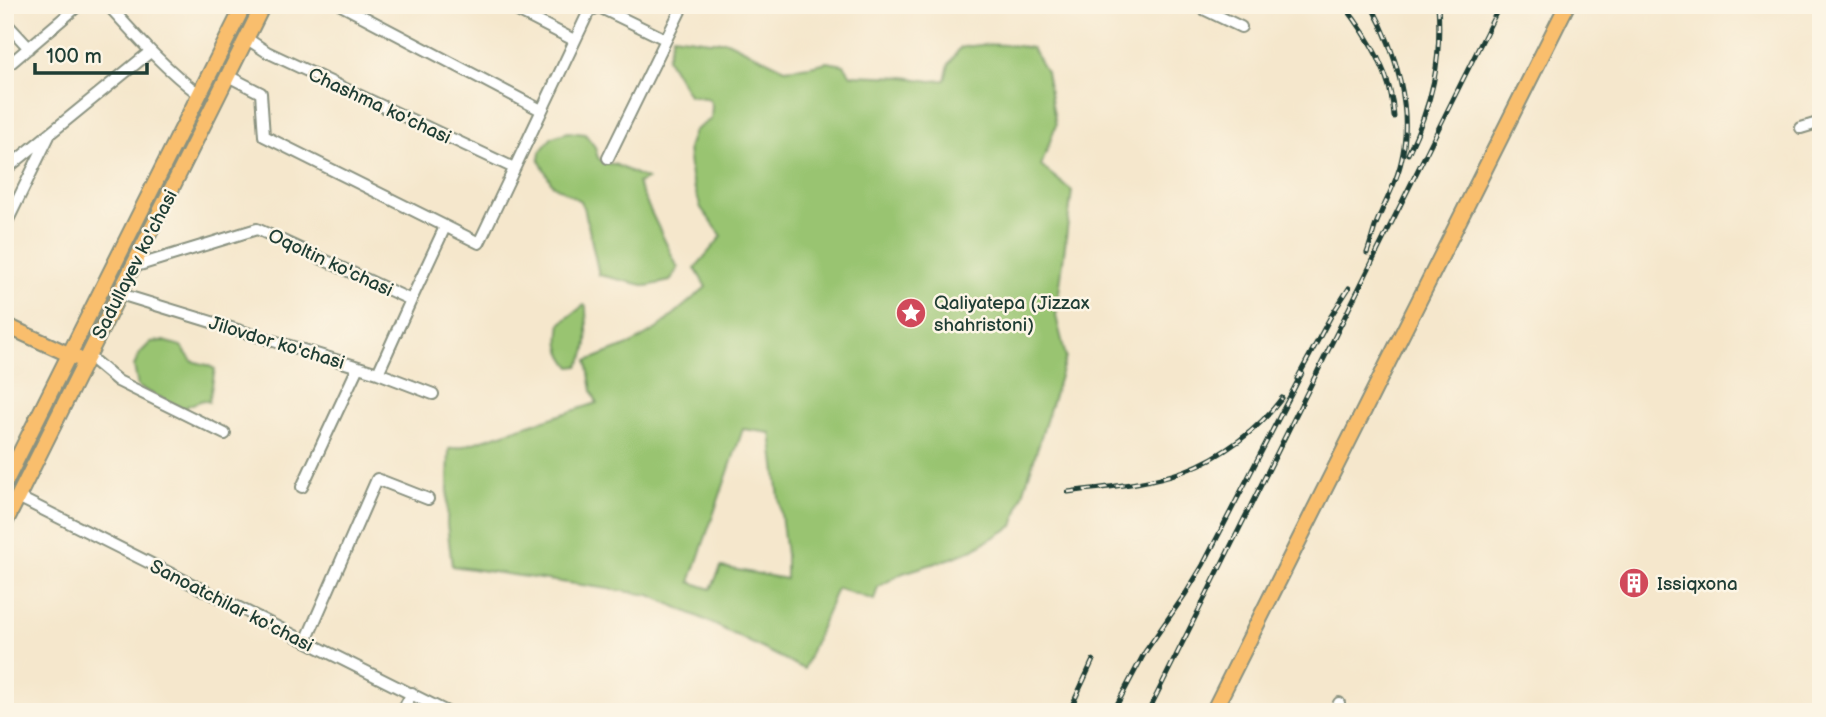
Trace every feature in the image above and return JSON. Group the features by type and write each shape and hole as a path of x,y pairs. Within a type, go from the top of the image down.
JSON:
{"main road":[{"name":"Sadullayev ko'chasi","path":"5,523 262,5"},
{"path":"1213,712 1567,5"},
{"name":"Sadullayev ko'chasi","path":"5,483 241,7"},
{"path":"5,325 70,355 87,358"}],"street":[{"path":"5,68 79,5"},
{"path":"108,5 150,51 200,94"},
{"path":"341,5 541,110"},
{"path":"506,5 574,40"},
{"path":"608,158 683,5"},
{"path":"1195,5 1241,27"},
{"path":"228,76 261,93 264,136 479,243 589,11 599,7 665,39"},
{"path":"5,22 29,48"},
{"name":"Chashma ko'chasi","path":"246,38 267,52 514,168"},
{"path":"5,170 150,51"},
{"path":"1801,128 1821,122"},
{"path":"5,226 50,134"},
{"path":"411,300 445,227"},
{"name":"Oqoltin ko'chasi","path":"133,267 257,229 411,300 378,373"},
{"name":"Jilovdor ko'chasi","path":"120,294 378,373 433,394"},
{"path":"87,358 118,381 225,434"},
{"path":"302,487 358,367"},
{"path":"306,641 377,479 428,499"},
{"name":"Sanoatchilar ko'chasi","path":"18,497 447,712"},
{"path":"402,712 412,693"}],"green space":[{"name":"Qaliyatepa (Jizzax shahristoni)","path":"673,36 727,41 785,69 827,62 844,65 851,75 931,81 945,80 949,64 960,48 996,44 1032,48 1046,72 1056,125 1041,166 1072,191 1056,316 1066,357 1013,526 952,558 903,573 878,587 874,600 837,588 804,669 650,595 452,566 447,524 449,449 597,403 587,361 631,344 658,328 706,287 695,268 722,236 701,208 691,177 688,148 694,131 711,119 712,105 709,99 689,95 667,58","holes":["743,429 771,433 786,555 786,579 721,567 711,589 690,582"]},
{"path":"568,132 585,134 595,147 598,158 605,163 614,164 647,179 637,183 678,268 670,281 647,286 599,275 585,211 580,201 552,184 539,160 540,152 552,137"},
{"path":"584,305 587,346 578,366 571,367 560,347 561,323"},
{"path":"164,341 181,346 192,361 215,369 209,402 203,400 187,406 186,410 138,387 134,366 140,353 151,342"}],"railway":[{"path":"1344,5 1378,57 1389,86 1394,117"},
{"path":"1367,253 1399,170 1405,122 1404,102 1395,61 1371,5"},
{"path":"1408,154 1434,82 1438,5"},
{"path":"1148,712 1500,5"},
{"path":"1297,379 1349,288"},
{"path":"1113,712 1145,652 1203,565 1302,373"},
{"path":"1068,492 1156,479 1198,465 1238,441 1262,421 1282,398"},
{"path":"1069,712 1093,660"}],"place":[{"name":"Qaliyatepa (Jizzax shahristoni)","path":"911,313"},
{"name":"Issiqxona","path":"1634,583"}]}
